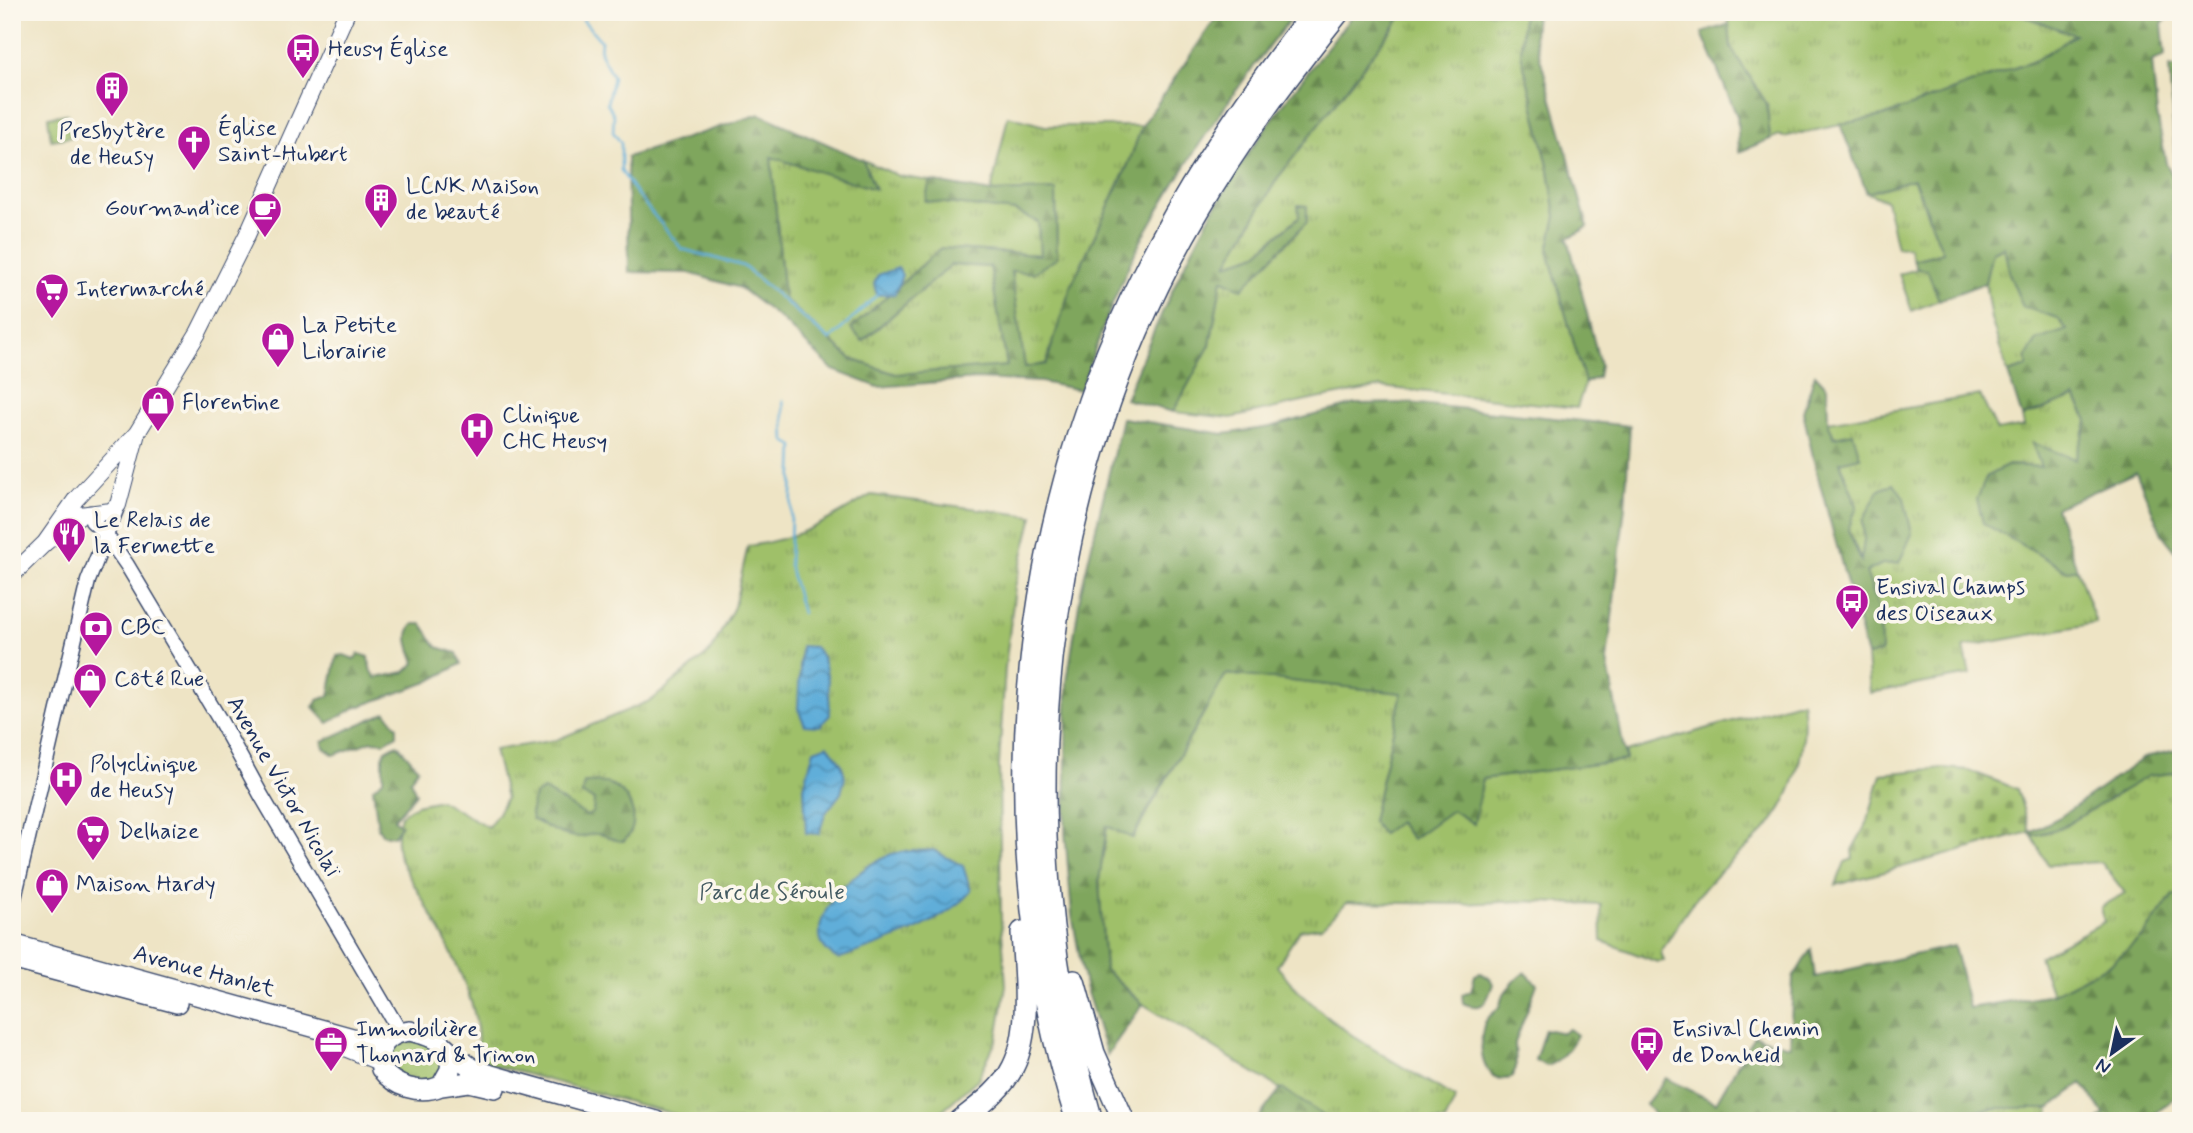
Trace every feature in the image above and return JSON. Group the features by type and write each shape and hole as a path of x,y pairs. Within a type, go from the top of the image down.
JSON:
{"highway":[{"path":"960,1121 1000,1085 1013,1067 1021,1043 1025,1005 1015,788 1019,695 1030,599 1037,568 1055,518 1077,440 1106,357 1141,276 1180,204 1226,129 1313,12"},
{"path":"1092,1121 1068,1025 1048,871 1045,769 1051,659 1066,561 1085,483 1106,414 1150,304 1197,213 1243,140 1339,12"},
{"path":"1106,414 1064,646 1055,779 1060,880 1069,956 1094,1053 1124,1121"},
{"path":"1055,518 1030,668 1025,747 1025,820 1028,876 1046,1008 1077,1121"},
{"name":"Avenue Hanlet","path":"12,944 356,1039 387,1045"},
{"name":"Avenue Hanlet","path":"12,959 347,1048"},
{"path":"616,1121 474,1082 421,1090 403,1086 387,1077 387,1045 410,1031 441,1042 472,1068 491,1076 656,1121"},
{"path":"441,1086 450,1070 451,1053"}],"main road":[{"path":"12,575 45,543 68,510 137,433 187,353 213,304 347,12"},
{"path":"45,543 86,518 105,513 118,505 137,433"},
{"path":"95,480 113,485 118,505"},
{"path":"86,518 88,498 95,480"},
{"name":"Avenue Hanlet","path":"347,1048 387,1045"}],"street":[{"path":"12,907 91,573 118,505"},
{"path":"118,505 127,565"},
{"path":"86,518 107,537 127,565"},
{"path":"86,518 91,573"},
{"path":"91,573 104,562 117,561 127,565"},
{"name":"Avenue Victor Nicolaï","path":"127,565 221,722 267,806 387,1045"}],"green space":[{"path":"1220,12 1296,12 1215,122 1143,237 1117,293 1080,390 1041,382 977,379 878,387 833,370 782,320 740,288 689,273 629,272 627,157 760,114 863,160 875,189 771,157 784,299 851,359 896,374 1007,366 990,267 951,265 862,341 851,328 941,248 1040,255 1038,222 1015,211 925,201 930,181 991,192 1056,190 1057,258 1033,273 1011,271 1025,367 1046,364 1071,286 1128,165 1142,126"},
{"path":"1355,12 1405,12 1277,179 1227,264 1255,255 1299,217 1298,205 1307,206 1307,222 1242,289 1222,279 1210,345 1173,412 1125,399 1190,254 1230,181 1299,83"},
{"path":"1405,12 1523,12 1521,53 1549,170 1556,216 1548,251 1585,383 1577,408 1381,387 1231,418 1173,412 1210,345 1222,279 1242,289 1299,217 1255,255 1226,265 1277,179"},
{"path":"1523,12 1536,12 1534,36 1588,227 1568,238 1600,365 1598,377 1585,383 1548,251 1556,216 1549,170 1521,53"},
{"path":"1728,12 2012,12 2075,34 2036,60 1883,116 1783,137 1779,135 1770,139 1767,104 1731,48"},
{"path":"2012,12 2174,12 2162,24 2165,56 2152,61 2157,114 2166,163 2181,191 2181,255 2175,259 2181,278 2181,558 2162,534 2136,472 2056,508 2077,569 2068,571 1983,523 1977,499 1987,476 2009,465 2041,467 2032,443 2075,459 2088,420 2075,397 2022,417 2008,373 2027,367 2027,355 2037,340 2067,330 2058,318 2023,307 2010,276 2004,247 1992,252 1985,283 1939,300 1927,270 1917,269 1913,260 1943,252 1914,179 1867,193 1840,124 1883,116 2036,60 2075,35"},
{"path":"1729,24 1731,48 1767,104 1770,139 1739,152 1737,116 1702,33"},
{"path":"2169,67 2181,67 2181,177 2176,169"},
{"path":"67,114 72,137 51,140 48,117"},
{"path":"1008,116 1045,126 1142,126 1128,165 1071,286 1046,364 1025,368 1011,270 1057,258 1056,190 991,192"},
{"path":"771,156 874,189 863,160 899,176 930,181 926,201 1015,211 1038,222 1040,255 941,248 852,328 863,341 951,265 991,267 1007,367 896,374 851,359 784,299"},
{"path":"1913,179 1943,252 1913,260 1909,247 1897,248 1886,200 1867,193"},
{"path":"2005,247 2010,276 2023,307 2058,318 2067,330 2027,367 2008,373 1991,319 1985,283 1992,252"},
{"path":"1927,269 1939,300 1912,311 1899,274"},
{"path":"1815,374 1827,387 1828,422 1834,437 1853,433 1860,457 1840,462 1857,506 1848,530 1861,561 1863,520 1879,490 1894,483 1904,498 1912,534 1899,563 1882,564 1866,572 1880,613 1881,653 1867,656 1816,470 1803,412"},
{"path":"1980,395 1997,431 2024,426 2022,417 2075,397 2088,420 2075,460 2032,444 2042,467 2009,465 1987,476 2003,534 2067,571 2077,569 2096,623 1964,647 1970,675 1870,693 1867,656 1881,652 1880,613 1866,572 1882,564 1899,563 1904,498 1893,483 1863,520 1862,562 1848,530 1857,506 1840,461 1860,457 1834,437 1828,422"},
{"path":"1409,403 1630,426 1625,506 1607,661 1626,760 1483,779 1474,824 1452,810 1412,839 1398,822 1382,834 1372,821 1402,693 1226,674 1132,838 1107,826 1099,881 1105,970 1143,1004 1107,1055 1085,986 1072,915 1065,832 1067,681 1081,591 1122,418 1224,434 1270,427 1355,404"},
{"name":"Parc de Séroule","path":"871,495 1033,516 1015,587 1005,668 999,765 1001,919 1006,985 997,1039 978,1079 930,1121 699,1121 489,1064 477,1049 474,1013 459,970 400,857 397,838 401,815 416,805 440,800 488,827 506,798 494,750 556,740 652,700 711,651 734,607 748,546 798,534 827,521"},
{"path":"414,624 422,624 437,647 457,653 461,664 428,682 355,708 328,723 313,707 318,700 329,696 337,656 344,655 354,659 359,654 369,657 370,668 376,678 405,672 415,663 408,637"},
{"path":"1226,674 1402,693 1372,821 1398,822 1452,810 1473,823 1483,779 1626,760 1626,752 1802,701 1803,737 1796,774 1781,808 1759,836 1717,875 1692,904 1661,952 1664,961 1657,962 1602,941 1601,905 1521,901 1463,904 1347,902 1322,927 1300,930 1277,966 1295,987 1337,1024 1360,1040 1456,1098 1445,1121 1332,1121 1143,1004 1105,971 1099,881 1107,825 1133,838"},
{"path":"386,712 397,727 397,735 385,742 372,741 334,755 324,748 323,741"},
{"path":"397,744 418,768 410,780 416,793 394,819 401,825 394,836 382,834 378,828 373,788 383,780 383,757 386,750"},
{"path":"2181,749 2181,772 2148,776 2061,828 2032,836 2030,832 2060,817 2145,757"},
{"path":"1943,768 1968,770 2017,789 2030,832 1836,885 1845,862 1853,859 1852,850 1867,823 1881,774"},
{"path":"2181,772 2181,897 2173,895 2143,936 2109,965 2052,994 2039,957 2104,922 2101,907 2125,893 2101,862 2048,865 2032,836 2061,828 2148,775"},
{"path":"584,783 609,784 625,796 632,811 633,827 624,841 597,834 580,837 567,835 532,819 533,800 536,794 544,790 587,816 593,812 594,800 582,795"},
{"path":"2173,895 2181,897 2181,1093 2146,1121 2097,1121 2104,1114 2082,1083 2050,1108 2000,1108 1890,1121 1659,1121 1646,1104 1666,1078 1716,1103 1754,1036 1790,1046 1793,978 1811,949 1815,977 1954,946 1969,1008 2052,994 2109,965 2143,936"},
{"path":"1525,972 1537,984 1515,1043 1516,1068 1511,1078 1501,1079 1487,1070 1482,1052 1482,1033 1487,1019 1499,1007 1502,997"},
{"path":"1480,973 1490,978 1493,984 1484,1004 1470,1006 1463,1003 1462,994 1471,991 1475,975"},
{"path":"1545,1029 1563,1033 1569,1029 1577,1035 1564,1054 1546,1066 1535,1060"},
{"path":"398,1039 428,1043 445,1057 440,1077 423,1085 389,1072 386,1053"},
{"path":"1281,1088 1332,1121 1256,1121"},
{"path":"2000,1108 2050,1108 2049,1121 1890,1121 1906,1117"}],"water":[{"path":"898,268 902,275 895,294 877,295 874,284 878,275"},
{"path":"801,646 815,647 824,661 830,715 820,726 805,725 798,709"},
{"path":"828,745 842,765 845,777 841,793 825,814 819,834 806,833 804,787 814,750"},
{"path":"933,850 963,866 971,891 958,904 943,915 909,932 838,959 824,947 820,933 823,917 832,901 860,872 894,853"}],"waterway":[{"path":"583,20 601,41 600,53 613,77 607,103 614,115 613,132 621,143 621,171 682,249 743,266 830,340 877,295"},
{"path":"783,400 785,441 794,446 789,565 802,613"}],"place":[{"name":"Heusy Église","path":"303,80"},
{"name":"Presbytère de Heusy","path":"112,118"},
{"name":"Église Saint-Hubert","path":"194,172"},
{"name":"LCNK Maison de beauté","path":"381,230"},
{"name":"Gourmand’ice","path":"265,239"},
{"name":"Intermarché","path":"52,320"},
{"name":"La Petite Librairie","path":"278,369"},
{"name":"Florentine","path":"158,433"},
{"name":"Clinique CHC Heusy","path":"477,459"},
{"name":"Le Relais de la Fermette","path":"69,564"},
{"name":"Ensival Champs des Oiseaux","path":"1852,631"},
{"name":"CBC","path":"96,658"},
{"name":"Côté Rue","path":"90,710"},
{"name":"Polyclinique de Heusy","path":"66,808"},
{"name":"Delhaize","path":"93,862"},
{"name":"Maison Hardy","path":"52,915"},
{"name":"Immobilière Thonnard & Trinon","path":"331,1073"},
{"name":"Ensival Chemin de Donheid","path":"1647,1073"}]}
